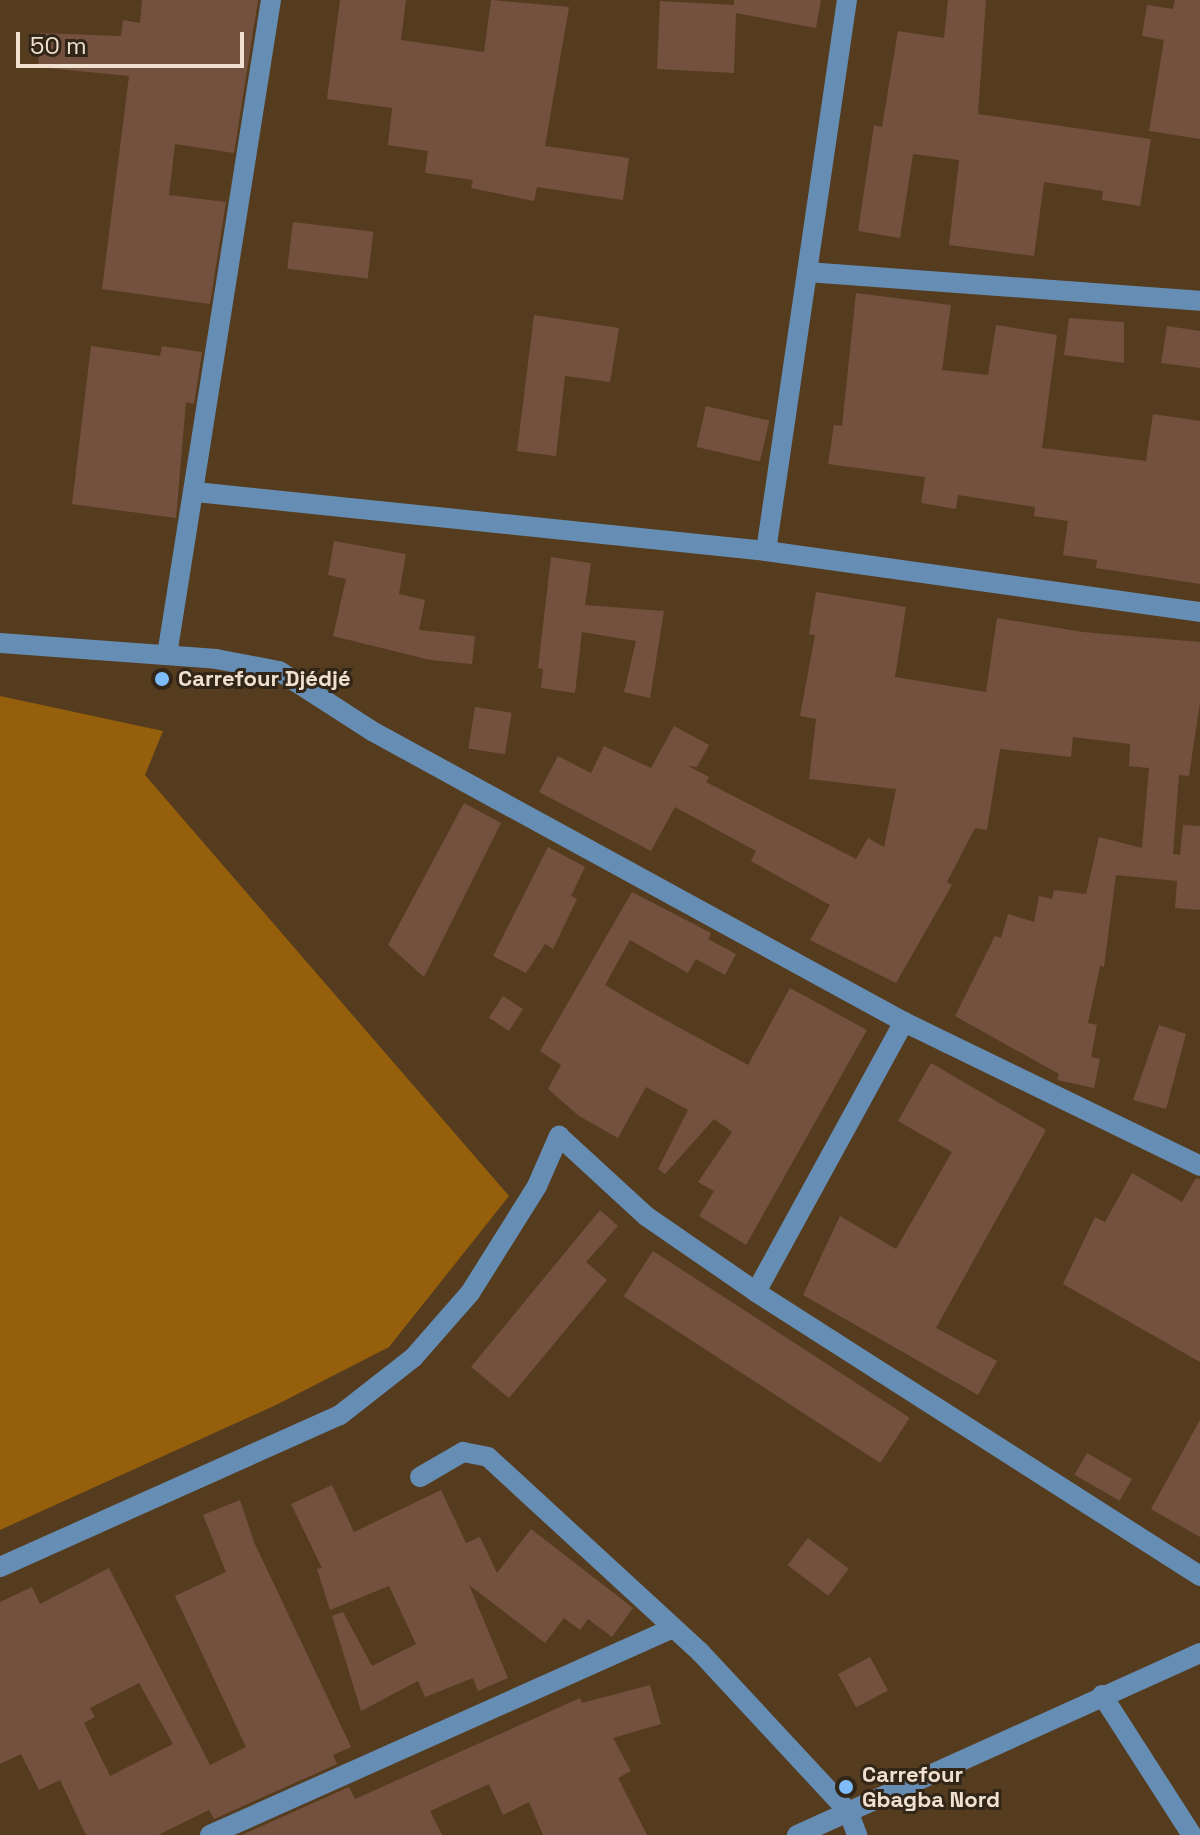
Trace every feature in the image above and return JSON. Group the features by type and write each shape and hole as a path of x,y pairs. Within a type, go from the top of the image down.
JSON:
{"street":[{"path":"167,655 196,492 271,0"},
{"path":"766,551 847,0"},
{"path":"807,272 1200,301"},
{"path":"196,492 766,551 1200,612"},
{"path":"0,643 167,655 279,671 372,731 904,1022 1200,1166"},
{"path":"756,1292 904,1022"},
{"path":"0,1567 340,1415 413,1358 470,1293 537,1186 559,1136 646,1216 756,1292 1200,1576"},
{"path":"420,1477 463,1452 488,1457 673,1628 848,1811 857,1835"},
{"path":"210,1835 673,1628"},
{"path":"797,1835 1200,1653"},
{"path":"1102,1695 1192,1835"}],"shaded area":[{"path":"0,696 163,731 145,775 509,1196 389,1347 276,1405 0,1530"}],"building":[{"path":"142,0 258,0 234,153 175,144 169,195 226,202 210,304 102,289 129,76 38,67 40,33 121,36 123,20 140,23"},
{"path":"340,0 406,0 401,40 484,52 491,0 569,7 545,146 629,158 623,200 537,187 534,201 471,188 473,180 425,173 428,151 388,145 392,108 327,99"},
{"path":"734,0 821,0 816,28 736,13 734,73 657,69 660,1 734,5"},
{"path":"948,0 986,0 978,114 1151,139 1140,206 1102,200 1103,191 1044,182 1034,256 949,245 959,160 913,154 900,238 858,231 874,125 882,127 898,31 944,38"},
{"path":"1175,0 1200,0 1200,139 1149,131 1164,40 1142,36 1147,5 1173,9"},
{"path":"293,222 373,232 368,279 287,269"},
{"path":"856,293 951,305 942,370 988,375 996,325 1057,335 1042,448 1146,461 1153,414 1200,421 1200,584 1096,568 1097,560 1063,555 1068,521 1034,516 1035,507 958,495 956,509 921,503 925,477 828,464 834,425 842,426"},
{"path":"534,315 619,328 610,382 565,376 556,456 517,451"},
{"path":"1069,318 1124,322 1124,363 1064,355"},
{"path":"1167,326 1200,331 1200,368 1161,363"},
{"path":"91,346 160,356 162,346 202,352 194,404 186,402 176,518 72,504"},
{"path":"706,406 769,421 760,462 697,447"},
{"path":"334,541 406,554 399,594 425,600 419,630 475,636 472,664 430,660 333,636 346,579 328,575"},
{"path":"551,557 591,563 585,605 664,611 650,698 624,692 636,641 582,632 575,693 541,688 543,669 538,668"},
{"path":"816,592 906,607 895,677 986,692 997,618 1083,632 1200,642 1200,702 1189,776 1179,775 1173,854 1180,855 1183,825 1200,826 1200,910 1175,908 1177,881 1116,875 1104,967 1100,966 1088,1023 1097,1025 1091,1057 1100,1059 1094,1088 1057,1080 1059,1074 955,1016 995,936 1001,938 1008,914 1034,922 1039,896 1052,899 1054,890 1086,894 1099,837 1142,848 1149,768 1129,766 1130,744 1073,737 1071,757 1000,749 987,830 975,828 947,882 952,885 896,983 810,940 830,905 751,861 756,851 675,807 651,851 539,792 558,756 591,773 604,746 651,768 674,726 709,745 697,767 688,766 709,777 706,782 856,859 868,838 884,847 896,789 809,779 816,719 800,716 815,635 809,634"},
{"path":"475,707 512,713 505,754 468,748"},
{"path":"464,803 501,823 424,977 388,945"},
{"path":"548,847 585,867 571,896 577,899 553,949 545,944 526,973 493,956"},
{"path":"632,892 711,933 708,939 736,954 725,975 696,959 688,973 630,940 605,985 647,1010 748,1065 790,988 867,1030 746,1245 699,1216 714,1191 698,1182 732,1132 714,1119 665,1174 658,1169 688,1110 646,1087 618,1138 579,1116 548,1089 561,1065 540,1051"},
{"path":"503,996 523,1009 509,1031 489,1018"},
{"path":"1159,1025 1186,1034 1166,1109 1133,1100"},
{"path":"931,1063 1046,1130 936,1328 997,1361 978,1395 803,1295 840,1216 896,1249 952,1152 898,1121"},
{"path":"1132,1173 1182,1202 1196,1178 1200,1179 1200,1362 1063,1284 1095,1217 1105,1222"},
{"path":"600,1210 618,1226 586,1262 607,1280 509,1398 471,1367"},
{"path":"653,1251 910,1418 880,1463 624,1296"},
{"path":"1200,1420 1200,1537 1151,1509"},
{"path":"1087,1453 1132,1479 1120,1501 1074,1475"},
{"path":"332,1485 354,1532 441,1490 466,1543 480,1537 497,1573 531,1529 633,1608 612,1637 588,1619 580,1630 564,1618 545,1643 469,1585 508,1678 478,1691 473,1678 425,1697 418,1681 361,1711 332,1616 343,1612 372,1666 416,1644 389,1586 330,1610 317,1569 322,1568 291,1504"},
{"path":"240,1500 254,1542 351,1747 333,1755 337,1764 214,1819 209,1810 158,1835 86,1835 60,1780 39,1790 21,1754 0,1764 0,1602 32,1587 40,1604 109,1568 210,1765 246,1747 175,1596 226,1572 203,1515","holes":["139,1683 173,1744 110,1776 84,1723 95,1717 90,1708"]},
{"path":"808,1538 849,1569 828,1596 788,1565"},
{"path":"870,1657 888,1691 856,1707 838,1674"},
{"path":"650,1685 661,1724 613,1738 631,1771 618,1778 647,1835 543,1835 529,1802 503,1815 489,1784 430,1811 442,1835 242,1835 349,1787 355,1799 580,1698 582,1703"}],"place":[{"name":"Carrefour Djédjé","path":"162,679"},
{"name":"Carrefour Gbagba Nord","path":"846,1787"}]}
